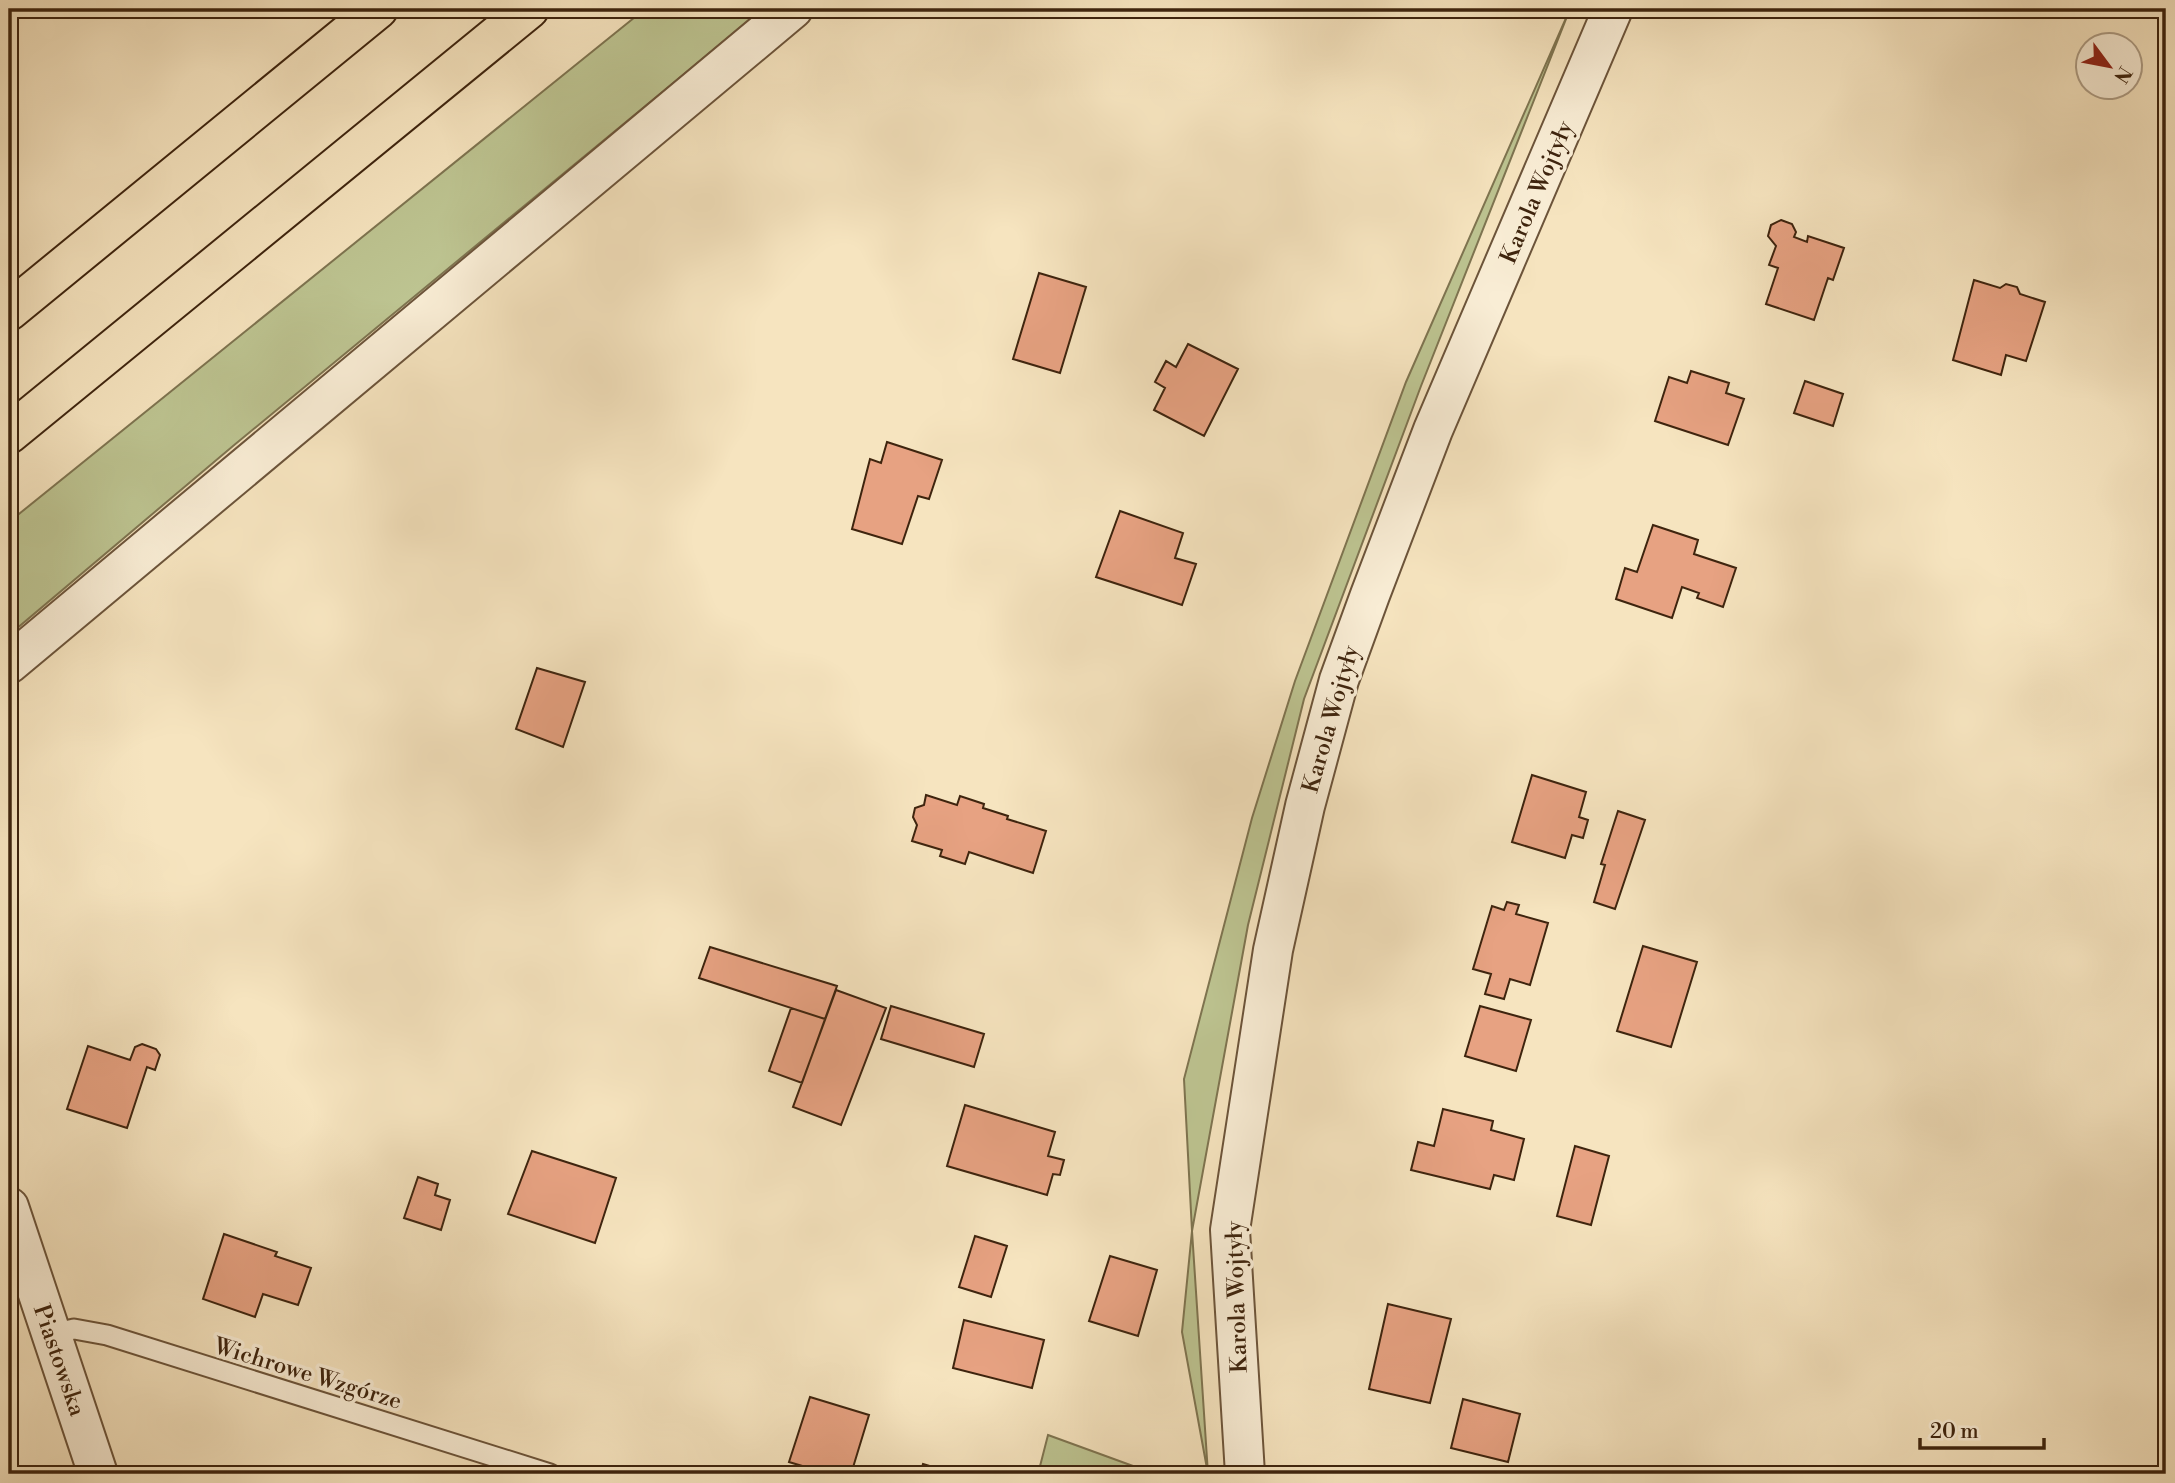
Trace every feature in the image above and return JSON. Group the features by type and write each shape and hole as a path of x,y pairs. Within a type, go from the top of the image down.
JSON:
{"highway":[{"path":"9,311 379,9"},
{"path":"9,433 529,9"}],"street":[{"path":"9,664 793,9"},
{"name":"Karola Wojtyły","path":"1245,1474 1230,1230 1273,950 1305,806 1339,680 1433,430 1613,9"},
{"name":"Piastowska","path":"9,1207 98,1474"}],"lane":[{"name":"Wichrowe Wzgórze","path":"52,1334 74,1329 107,1335 550,1474"}],"green space":[{"path":"645,9 763,9 233,446 9,635 9,522"},
{"path":"1570,9 1421,386 1304,699 1248,925 1192,1231 1184,1079 1252,818 1295,681 1406,382"},
{"path":"1192,1231 1208,1474 1182,1332"},
{"path":"1048,1435 1155,1474 1038,1474"}],"building":[{"path":"1781,220 1792,224 1796,232 1794,237 1807,242 1808,236 1844,248 1833,280 1828,278 1814,320 1766,304 1778,268 1769,265 1776,246 1768,236 1771,225"},
{"path":"1039,273 1086,287 1060,373 1013,359"},
{"path":"1974,280 2000,288 2006,284 2017,287 2020,294 2045,302 2026,361 2006,355 2001,375 1953,360"},
{"path":"1188,344 1238,369 1204,436 1154,410 1165,388 1155,382 1166,361 1176,367"},
{"path":"1691,371 1729,383 1726,393 1744,399 1728,445 1655,421 1669,377 1687,383"},
{"path":"1805,381 1843,394 1833,426 1794,413"},
{"path":"887,442 942,460 929,499 918,496 902,544 852,529 870,459 881,463"},
{"path":"1120,511 1183,533 1175,558 1196,564 1182,605 1096,577"},
{"path":"1653,525 1698,540 1694,554 1736,568 1723,607 1697,598 1699,593 1682,587 1672,618 1616,599 1625,568 1637,572"},
{"path":"537,668 585,682 563,747 516,729"},
{"path":"1532,775 1586,792 1579,817 1588,820 1583,838 1572,835 1565,858 1512,842"},
{"path":"926,795 957,805 960,796 984,804 983,808 1008,816 1007,819 1046,831 1033,873 969,852 965,864 940,856 942,850 912,841 917,825 913,817 915,808 924,805"},
{"path":"1618,811 1645,820 1615,909 1594,902 1605,865 1601,864"},
{"path":"1507,902 1519,905 1516,914 1548,923 1530,985 1510,979 1504,999 1485,994 1491,974 1473,969 1492,906 1504,910"},
{"path":"1643,946 1697,962 1671,1047 1617,1031"},
{"path":"710,947 837,986 825,1019 699,978"},
{"path":"836,990 886,1008 841,1125 793,1107"},
{"path":"891,1006 984,1034 974,1067 881,1039"},
{"path":"1480,1006 1531,1020 1516,1071 1465,1056"},
{"path":"791,1008 825,1019 802,1083 769,1071"},
{"path":"142,1044 156,1049 160,1055 155,1070 147,1067 127,1128 67,1109 88,1046 130,1060 135,1047"},
{"path":"965,1105 1055,1132 1048,1156 1064,1160 1060,1175 1053,1174 1047,1195 947,1166"},
{"path":"1443,1109 1493,1121 1491,1130 1524,1139 1514,1180 1494,1175 1490,1189 1411,1170 1418,1142 1434,1146"},
{"path":"1575,1146 1609,1156 1591,1225 1557,1216"},
{"path":"532,1151 616,1178 595,1243 508,1214"},
{"path":"418,1177 438,1184 435,1195 450,1200 441,1230 404,1218"},
{"path":"224,1234 277,1252 275,1256 311,1268 298,1305 263,1294 255,1317 203,1299"},
{"path":"975,1236 1007,1246 991,1297 959,1287"},
{"path":"1110,1256 1157,1270 1138,1336 1089,1321"},
{"path":"1388,1304 1451,1319 1430,1403 1369,1389"},
{"path":"964,1320 1044,1340 1032,1388 953,1368"},
{"path":"810,1397 869,1415 851,1474 829,1474 789,1462"},
{"path":"1463,1399 1520,1414 1508,1462 1451,1448"},
{"path":"923,1464 956,1474 920,1474"}]}
